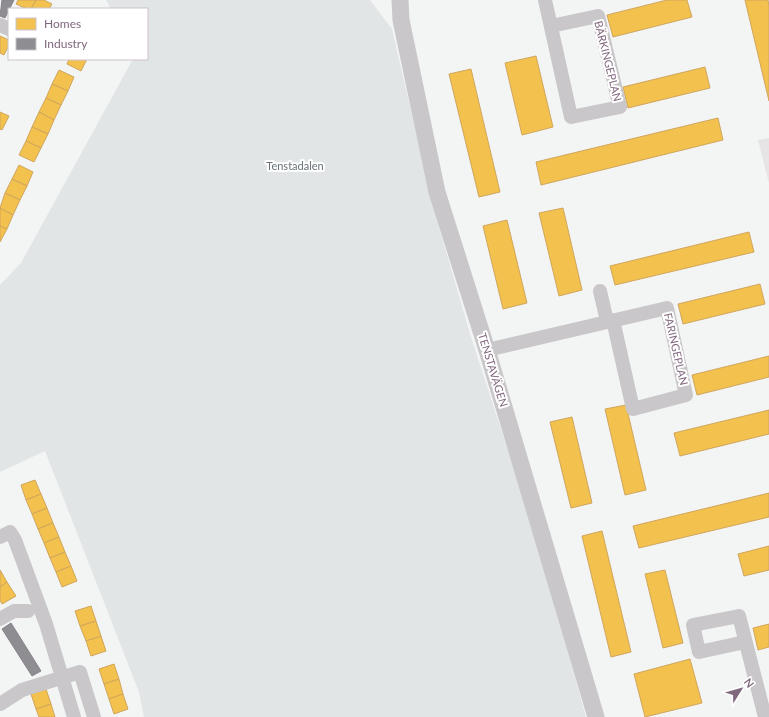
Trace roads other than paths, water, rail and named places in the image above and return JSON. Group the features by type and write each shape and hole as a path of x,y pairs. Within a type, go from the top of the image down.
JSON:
{"street":[{"name":"TENSTAVÄGEN","path":"390,0 401,20"},
{"name":"TENSTAVÄGEN","path":"400,0 401,20 437,192 487,350 596,717"},
{"name":"BÄRKINGEPLAN","path":"545,0 571,117 620,106 598,16 551,26"},
{"path":"600,291 610,321"},
{"name":"FARINGEPLAN","path":"487,350 610,321 667,308 686,395 632,409 610,321"},
{"path":"0,537 10,532 15,540 46,624 61,678 74,717"},
{"path":"0,619 14,611 28,611"},
{"path":"745,642 765,717"},
{"path":"0,704 22,690 80,672 94,717"}],"park label":[{"name":"Tenstadalen","path":"295,166"}]}
